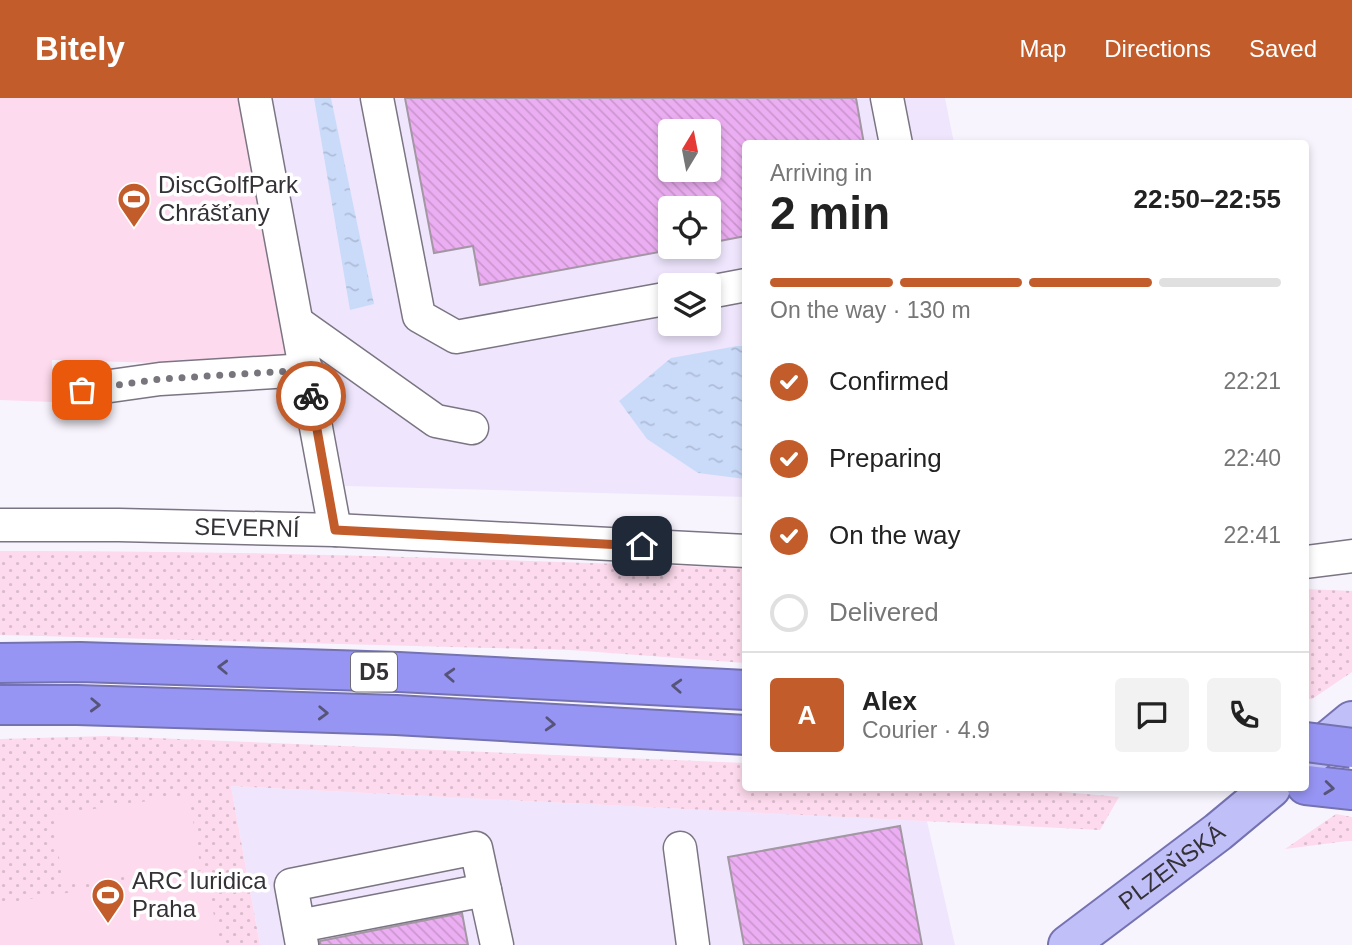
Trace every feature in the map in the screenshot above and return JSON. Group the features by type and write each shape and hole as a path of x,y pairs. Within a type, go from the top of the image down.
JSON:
{"highway":[{"name":"D5","path":"0,663 80,662 399,672 742,690"},
{"name":"D5","path":"0,705 90,705 396,715 742,735"},
{"path":"1309,742 1352,748"},
{"path":"1309,785 1352,790"}],"main road":[{"path":"1309,757 1352,721"},
{"name":"PLZEŇSKÁ","path":"1068,945 1267,791"}],"street":[{"path":"255,98 335,530"},
{"path":"377,98 419,316 456,337 658,301"},
{"path":"887,98 895,140"},
{"path":"721,290 742,286"},
{"path":"298,323 436,421 472,428"},
{"path":"82,390 160,379 307,370"},
{"name":"SEVERNÍ","path":"0,525 335,530 742,551"},
{"path":"1309,562 1352,556"},
{"path":"1309,562 1352,570"},
{"path":"485,890 300,936 291,885 476,848 497,945"},
{"path":"680,848 693,945"}],"shaded area":[{"name":"DiscGolfPark Chrášťany","path":"0,98 243,98 299,402 295,406 284,389 159,386 161,363 52,360 52,402 0,400"},
{"path":"272,98 945,98 953,140 742,140 742,497 345,486"},
{"path":"0,551 279,554 742,568 742,663 570,650 0,635"},
{"path":"1309,589 1352,591 1352,672 1309,699"},
{"path":"108,736 742,763 742,791 1052,791 1119,797 1100,830 231,786 260,945 0,945 0,739"},
{"path":"231,786 927,821 955,945 260,945"},
{"path":"189,795 200,865 63,885 53,815"},
{"path":"1336,814 1352,817 1352,841 1285,849"},
{"name":"ARC Iuridica Praha","path":"206,870 219,945 0,945 0,904"}],"water":[{"path":"314,98 331,98 374,304 350,310"},
{"path":"742,346 742,479 698,473 647,439 619,401 671,358"}],"building":[{"path":"405,98 856,98 863,140 742,140 742,237 721,241 721,196 658,196 658,252 480,285 473,246 434,253"},
{"path":"900,826 922,945 744,945 728,857"},
{"path":"462,913 468,945 320,945 320,941"}],"way so far":[{"path":"82,390 160,379 307,370 311,396"}],"place":[{"name":"DiscGolfPark Chrášťany","path":"134,229"},
{"name":"ARC Iuridica Praha","path":"108,925"}],"route":[{"path":"311,396 335,530 642,546"}]}
